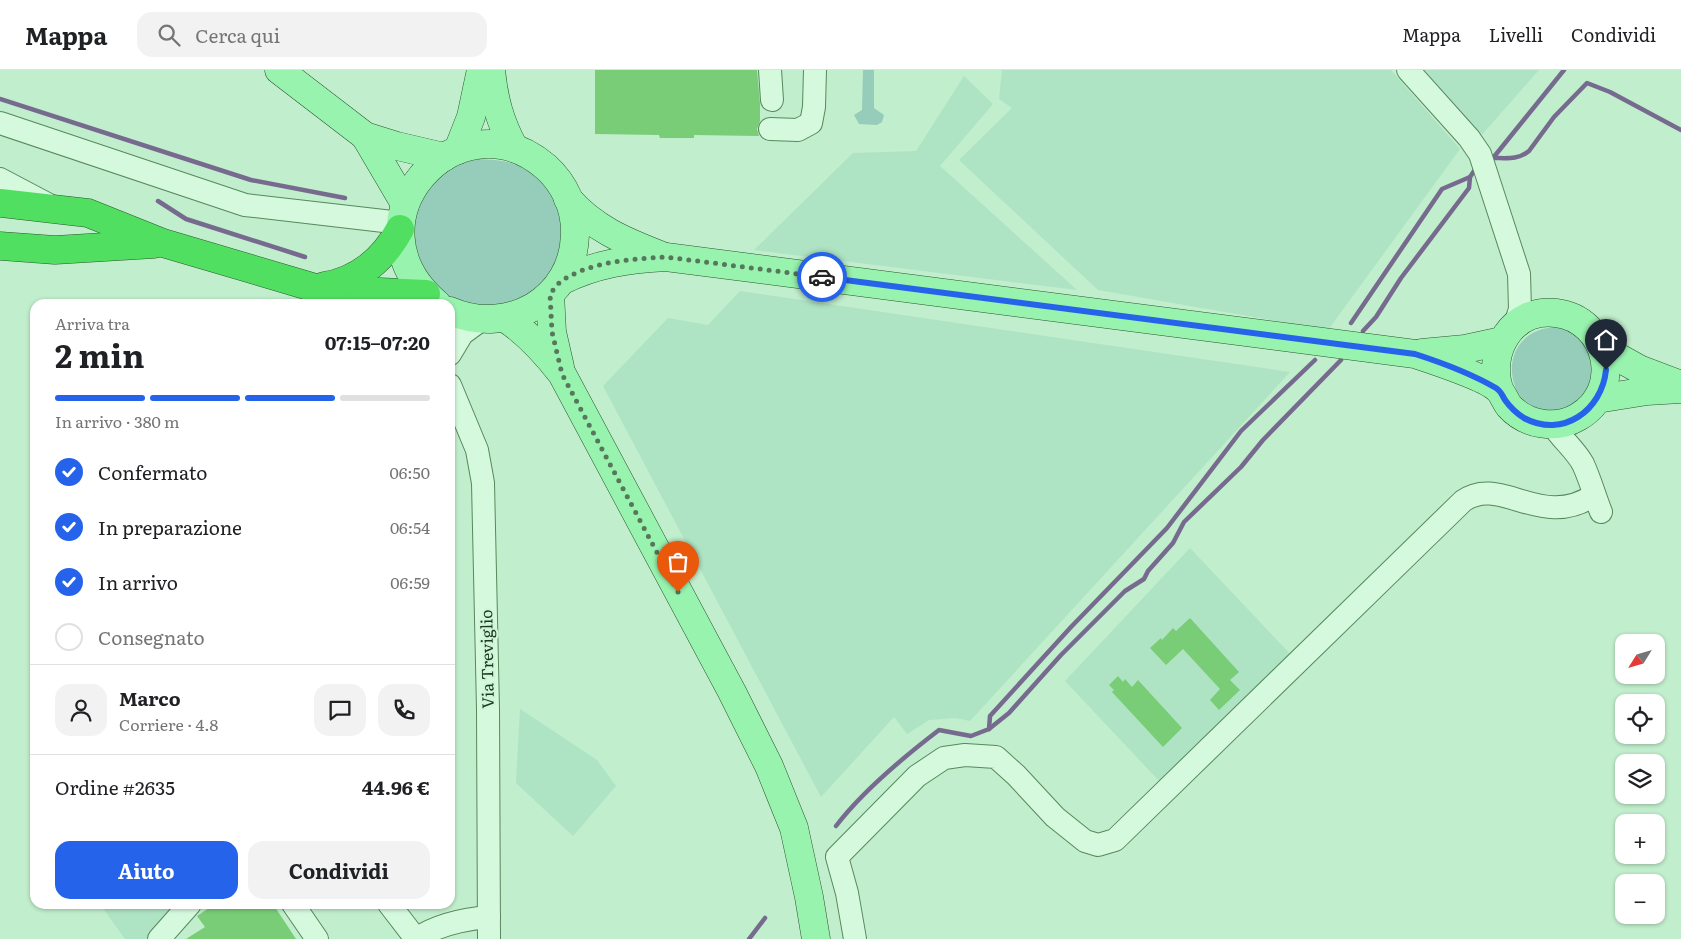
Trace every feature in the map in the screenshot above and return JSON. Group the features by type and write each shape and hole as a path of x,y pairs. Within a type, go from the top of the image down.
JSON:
{"highway":[{"path":"0,203 88,214 163,243 312,288 341,293 380,292 432,299"},
{"path":"312,288 341,282 368,268 386,251 402,219"},
{"path":"0,246 55,250 163,243"}],"main road":[{"path":"279,70 365,136 396,146 451,153"},
{"path":"451,153 471,117 481,70"},
{"path":"491,70 496,108 501,124 514,148"},
{"path":"365,136 402,219"},
{"path":"432,299 412,275 403,253 402,219 413,187 424,172 451,153 482,145 514,148 527,154 557,178 568,199 574,222 575,234 572,258 556,287 552,332 562,374"},
{"path":"568,199 591,221 607,232 666,257"},
{"path":"493,319 534,307 556,287 584,270 607,264 666,257 1415,354 1464,372 1499,390"},
{"path":"455,312 493,319 522,329 538,344 562,374 741,709 769,766 794,828 816,939"},
{"path":"1415,354 1465,349 1509,333 1533,316 1554,313 1575,318 1584,324 1598,340 1606,359 1605,380 1592,405"},
{"path":"1509,333 1496,360 1496,380 1499,390 1509,405 1523,417 1532,421 1552,424 1571,420 1592,405 1647,391 1681,389"},
{"path":"1603,349 1639,369 1681,385"}],"street":[{"path":"770,70 772,100"},
{"path":"770,129 798,130 810,123 814,107 815,70"},
{"path":"1408,70 1469,138 1480,154 1519,274 1520,309 1509,333"},
{"path":"0,124 245,205 402,219"},
{"path":"0,178 59,210"},
{"path":"1519,274 1530,292 1554,313"},
{"path":"455,346 462,334 493,319"},
{"name":"Via Treviglio","path":"455,397 477,450 483,483 488,699 490,939"},
{"path":"1583,464 1583,434 1592,405"},
{"path":"855,939 847,893 837,857 917,776 944,758 965,755 996,757 1016,775 1055,817 1084,841 1098,845 1115,840 1297,660 1463,501 1479,494 1491,493 1538,506 1564,508 1580,504 1598,503 1583,464 1572,447 1558,434 1552,424"},
{"path":"158,939 185,909"},
{"path":"296,909 317,939"},
{"path":"393,909 416,939 424,934 469,918 489,917"}],"green space":[{"path":"1002,70 1391,70 1460,149 1328,330 1098,290 959,160 1012,108 999,99"},
{"path":"1418,70 1539,70 1479,138"},
{"path":"964,76 993,104 940,166 1077,290 754,250 853,153 916,151"},
{"path":"740,291 1290,372 970,721 956,718 929,720 907,734 894,717 821,797 603,386 668,318 708,325"},
{"path":"1190,548 1293,657 1163,785 1065,681"},
{"path":"520,709 597,760 616,786 573,836 516,783"},
{"path":"104,909 179,909 152,939 125,939"}],"shaded area":[{"path":"863,70 874,70 874,108 884,115 882,122 877,125 859,124 854,115 862,110"},
{"path":"479,159 498,160 517,165 540,181 550,192 561,218 562,246 549,279 536,291 502,310 455,302 455,299 447,299 428,283 411,231 423,192 453,166"},
{"path":"1555,327 1573,332 1592,352 1592,379 1588,393 1577,404 1567,408 1546,411 1530,405 1519,393 1513,378 1513,361 1519,345 1533,333"}],"building":[{"path":"595,70 757,70 760,104 760,121 757,129 759,136 694,135 694,138 660,138 659,135 595,134"},
{"path":"1190,618 1239,672 1230,680 1240,690 1219,710 1210,700 1220,689 1183,649 1166,665 1150,648 1161,638 1162,640 1173,628 1176,631"},
{"path":"1118,676 1123,682 1125,679 1132,687 1138,680 1182,728 1163,747 1112,692 1114,690 1109,685"},
{"path":"208,909 276,909 296,939 186,939 205,927 197,916"}],"waterway":[{"path":"1493,158 1564,70"},
{"path":"1493,158 1516,157 1529,151 1554,117 1587,83 1610,92 1681,130"},
{"path":"0,99 251,180 345,198"},
{"path":"1351,323 1442,189 1470,177 1476,168"},
{"path":"1363,331 1376,317 1401,278 1469,188 1470,177"},
{"path":"158,201 186,219 305,257"},
{"path":"836,826 858,800 884,775 939,730 971,736 989,729 990,716 1071,627 1167,528 1241,431 1315,360"},
{"path":"989,729 1009,713 1061,655 1125,591 1144,579 1148,571 1173,543 1184,522 1241,467 1263,440 1341,360"},
{"path":"749,939 765,918"}],"way so far":[{"path":"678,592 562,374 552,332 550,294 561,281 584,270 627,260 646,258 666,257 822,277"}],"route":[{"path":"822,277 1415,354 1440,362 1482,380 1499,390 1515,412 1541,424 1562,423 1579,417 1586,412 1598,399 1605,380 1606,370"}]}
